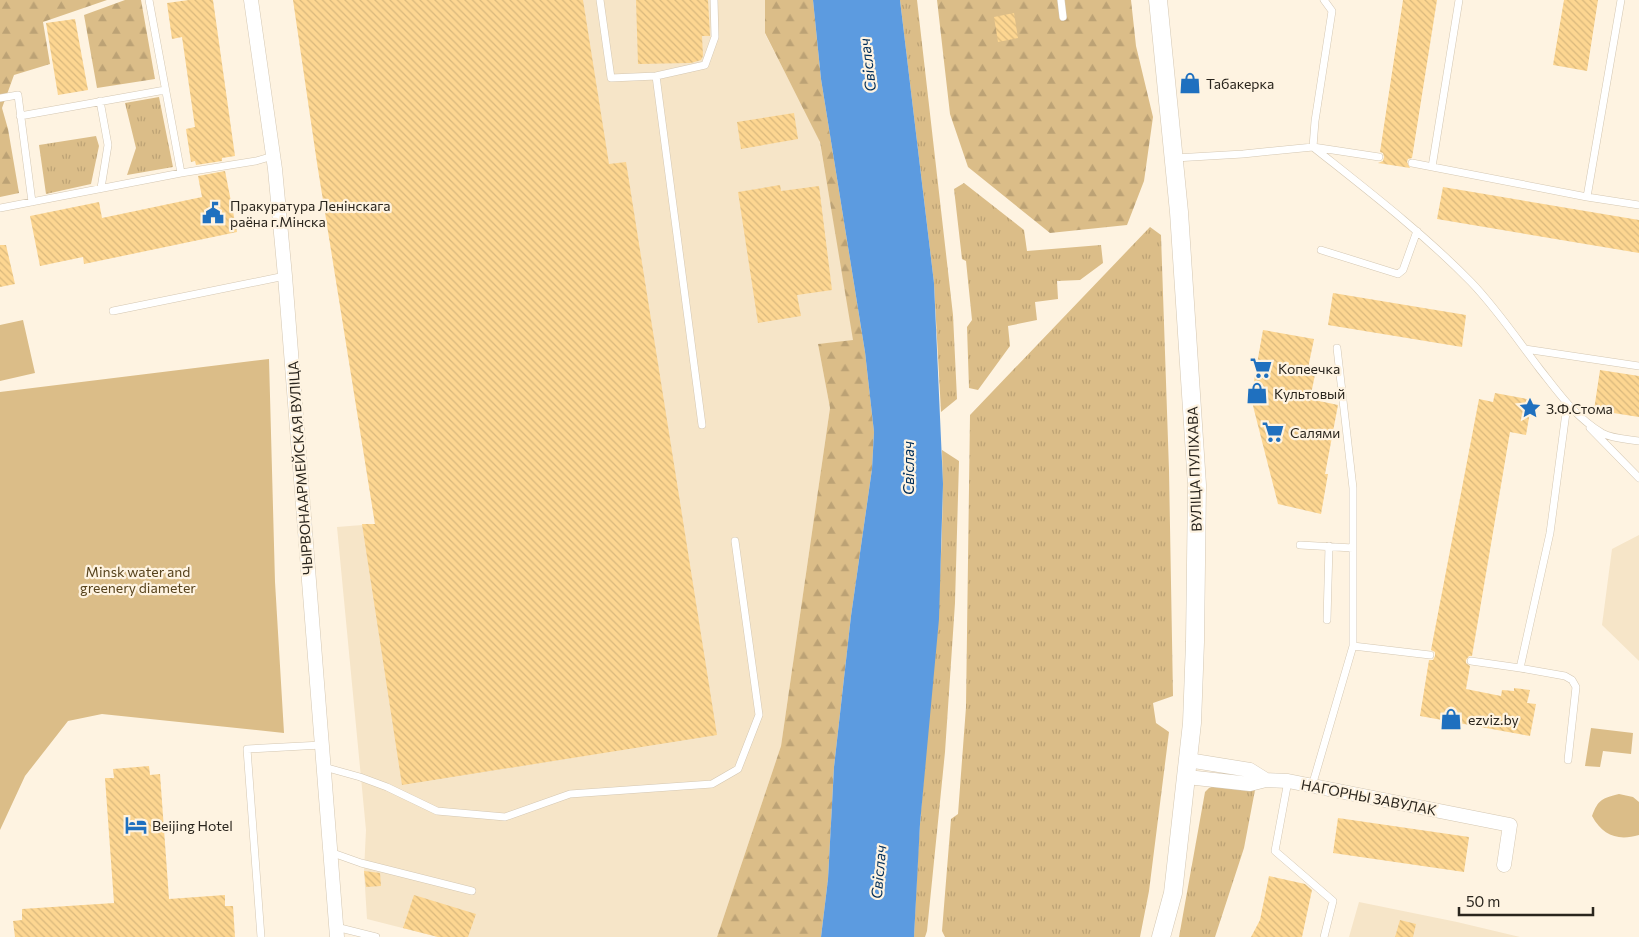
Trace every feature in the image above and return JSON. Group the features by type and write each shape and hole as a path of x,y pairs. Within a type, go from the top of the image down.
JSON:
{"street":[{"name":"ЧЫРВОНААРМЕЙСКАЯ ВУЛІЦА","path":"251,0 273,156 285,276 336,932"},
{"name":"ВУЛІЦА ПУЛІХАВА","path":"1158,0 1175,158 1197,485 1195,642 1187,769 1173,893 1161,937"},
{"name":"НАГОРНЫ ЗАВУЛАК","path":"1187,769 1250,770 1266,780 1288,781 1510,825 1504,865"}],"lane":[{"path":"149,0 181,173"},
{"path":"600,0 611,78 656,76 705,65 715,36 714,0"},
{"path":"1060,0 1063,18"},
{"path":"1313,147 1314,121 1332,11 1324,0"},
{"path":"1432,167 1459,0"},
{"path":"1587,196 1620,0"},
{"path":"656,76 702,425"},
{"path":"20,116 165,90"},
{"path":"0,98 18,95 32,202"},
{"path":"100,101 108,145 101,188"},
{"path":"1175,158 1313,147 1379,157"},
{"path":"1313,147 1417,231 1472,284 1567,405 1639,478"},
{"path":"0,208 181,173 256,161 273,156"},
{"path":"1412,163 1639,205"},
{"path":"1321,250 1398,274 1404,270 1417,231"},
{"path":"113,311 285,276"},
{"path":"1312,786 1353,646 1353,488 1337,348"},
{"path":"1525,350 1639,366"},
{"path":"1567,405 1603,433 1614,438 1639,441"},
{"path":"1520,668 1550,533 1567,405"},
{"path":"324,767 387,787 437,811 505,816 570,794 712,784 738,769 758,715 735,541"},
{"path":"1300,545 1353,548"},
{"path":"1327,620 1329,546"},
{"path":"1353,646 1430,655"},
{"path":"1471,661 1565,676 1572,680 1576,687 1568,760"},
{"path":"261,937 247,749 322,745"},
{"path":"1288,781 1275,851 1333,901 1324,937"},
{"path":"330,852 361,863 472,891"},
{"path":"336,932 376,937"}],"shaded area":[{"path":"294,0 765,0 765,34 819,138 854,337 853,341 818,344 830,408 781,746 717,937 438,937 367,919 364,871 366,830 337,527 375,524"},
{"path":"1639,535 1639,661 1602,625 1612,549"},
{"path":"1359,902 1457,922 1520,937 1349,937"}],"green space":[{"path":"0,0 107,0 43,22 50,64 14,75 2,108 8,129 19,193 0,197"},
{"path":"125,0 141,0 155,79 97,88 84,15"},
{"path":"765,0 813,0 821,79 865,352 874,432 872,469 851,616 834,767 828,879 821,937 717,937 781,746 830,408 818,344 853,340 820,142 765,33"},
{"path":"900,0 917,0 953,315 957,399 941,412 934,283"},
{"path":"937,0 1131,0 1136,46 1153,117 1144,181 1127,225 1050,233 968,167 950,114"},
{"path":"159,97 173,167 127,175 136,148 125,103"},
{"path":"96,136 99,146 91,184 46,194 39,145"},
{"path":"964,183 1024,230 1027,251 1101,245 1103,263 1080,280 1057,281 1058,299 1035,302 1037,320 1008,326 1010,346 978,390 969,388 967,327 972,320 966,261 962,259 954,189"},
{"path":"1150,227 1161,235 1169,470 1173,696 1153,703 1156,723 1169,732 1149,891 1140,937 945,937 942,931 951,819 958,814 966,707 970,415"},
{"path":"23,320 35,373 0,381 0,325"},
{"name":"Minsk water and greenery diameter","path":"269,359 275,582 284,733 102,714 68,721 25,776 0,830 0,392"},
{"path":"942,450 959,461 955,603 945,752 927,931 925,937 914,937 919,838 942,544"},
{"path":"1591,728 1633,733 1631,754 1603,751 1600,767 1585,766"},
{"path":"1217,785 1255,790 1244,848 1215,937 1179,937 1205,792"},
{"path":"1619,794 1633,797 1639,802 1639,835 1618,837 1612,835 1601,828 1592,816 1601,800"}],"water":[{"name":"Свіслач","path":"813,0 900,0 934,283 943,484 939,619 920,824 914,937 821,937 828,879 834,767 851,616 872,469 874,432 865,352 821,79"}],"building":[{"path":"189,0 213,0 235,156 222,158 222,161 196,165 195,161 191,162 186,129 195,127 182,37 172,39 167,3"},
{"path":"293,0 583,0 609,164 626,162 717,735 402,785 362,524 375,524"},
{"path":"636,0 708,0 710,36 702,36 703,56 701,60 691,63 638,64"},
{"path":"1403,0 1437,0 1412,158 1408,159 1407,162 1410,168 1378,163 1383,161 1384,157 1383,153 1380,152"},
{"path":"1564,0 1598,0 1587,71 1553,65"},
{"path":"1014,13 1018,38 998,42 994,17"},
{"path":"75,19 88,90 58,95 46,23"},
{"path":"794,113 798,139 741,149 737,122"},
{"path":"225,171 237,232 84,264 83,257 40,266 30,216 99,202 102,218 202,197 198,176"},
{"path":"780,185 781,191 819,186 832,290 797,295 801,316 758,323 738,192"},
{"path":"1443,187 1639,220 1639,253 1437,219"},
{"path":"0,245 6,245 15,284 0,287"},
{"path":"1333,293 1466,315 1462,347 1328,325"},
{"path":"1263,330 1314,339 1308,368 1316,370 1310,399 1338,405 1325,474 1328,474 1321,514 1278,504 1251,398"},
{"path":"1600,370 1639,376 1639,417 1594,410"},
{"path":"1495,393 1532,400 1526,435 1510,432 1472,656 1469,656 1466,660 1466,663 1470,666 1466,689 1501,696 1502,690 1514,691 1514,688 1530,690 1527,703 1536,704 1530,736 1420,716 1429,660 1433,660 1435,656 1435,652 1431,650 1479,399 1493,402"},
{"name":"Beijing Hotel","path":"149,766 150,775 160,774 169,899 225,895 225,906 233,906 235,937 15,937 13,921 22,920 22,909 114,903 105,778 114,778 113,769"},
{"path":"1338,818 1469,837 1464,872 1333,853"},
{"path":"364,871 380,873 381,886 366,887"},
{"path":"1269,876 1305,884 1312,890 1302,937 1251,937 1260,920"},
{"path":"414,895 476,914 468,937 438,937 403,928"},
{"path":"1400,920 1416,924 1413,937 1395,937"}],"place":[{"name":"Табакерка","path":"1190,83"},
{"name":"Пракуратура Ленінскага раёна г.Мінска","path":"213,213"},
{"name":"Копеечка","path":"1261,368"},
{"name":"Культовый","path":"1257,393"},
{"name":"З.Ф.Стома","path":"1530,408"},
{"name":"Салями","path":"1273,432"},
{"name":"ezviz.by","path":"1451,719"},
{"name":"Beijing Hotel","path":"136,825"}]}
